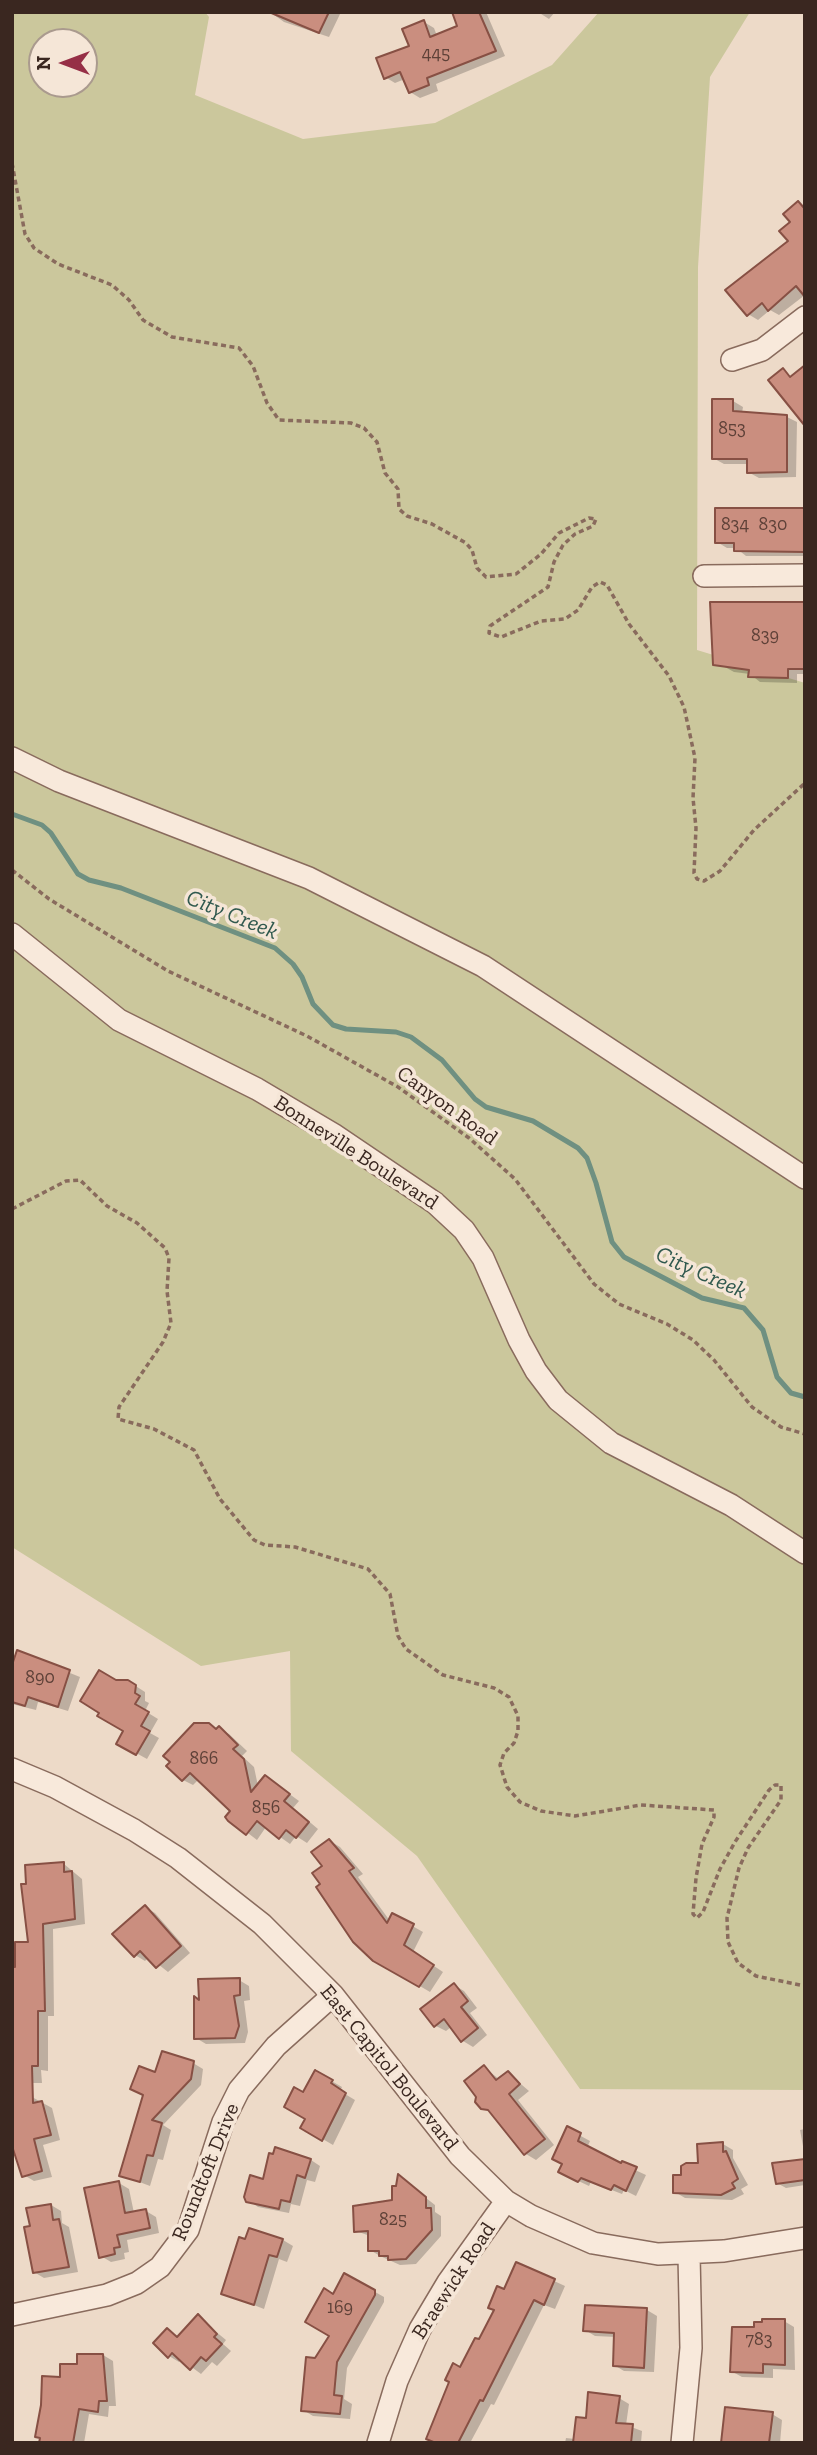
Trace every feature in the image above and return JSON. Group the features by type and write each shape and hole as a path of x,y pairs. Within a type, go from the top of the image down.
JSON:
{"street":[{"path":"732,360 762,350 805,317"},
{"path":"704,576 805,575"},
{"path":"12,758 85,792 309,878 483,967 805,1178"},
{"name":"Bonneville Boulevard","path":"12,934 119,1020 257,1089 333,1134 435,1203 464,1230 483,1258 519,1340 536,1371 558,1400 611,1443 731,1505 805,1553"},
{"name":"East Capitol Boulevard","path":"12,1769 91,1806 178,1858 262,1924 333,1995 460,2156 506,2201 562,2231 593,2243 658,2254 689,2255 805,2238"},
{"name":"Roundtoft Drive","path":"12,2315 107,2295 137,2283 160,2267 188,2230 220,2130 239,2090 276,2046 333,1995"},
{"name":"Braewick Road","path":"378,2443 397,2381 420,2329 448,2282 506,2201"},
{"path":"682,2443 691,2348 689,2255"}],"path":[{"path":"12,163 25,234 34,248 58,264 112,285 129,300 143,320 172,337 239,348 253,366 267,403 279,420 351,423 363,428 377,442 386,474 398,489 399,509 407,516 432,524 466,543 472,550 477,568 486,577 516,574 541,554 559,533 589,518 596,519 593,526 576,534 563,545 554,562 553,576 548,587 492,624 489,633 501,637 541,621 565,619 578,610 592,587 600,582 607,585 637,636 668,676 684,707 695,758 692,799 696,828 694,873 697,879 704,881 720,872 754,830 805,783"},
{"name":"Canyon Road","path":"12,870 49,900 157,964 307,1036 398,1087 469,1138 515,1179 594,1284 619,1304 667,1324 698,1344 752,1408 781,1427 805,1434"},
{"path":"12,1209 66,1181 80,1180 107,1206 137,1223 165,1248 169,1258 167,1290 171,1323 163,1342 119,1408 118,1419 154,1429 194,1450 220,1499 254,1540 265,1545 295,1547 368,1569 390,1594 398,1636 406,1649 443,1675 494,1688 509,1697 518,1716 518,1731 500,1765 507,1787 520,1802 541,1811 576,1816 642,1805 714,1810 715,1817 702,1844 696,1878 692,1914 697,1919 703,1912 720,1869 735,1842 769,1790 775,1785 781,1785 781,1800 748,1848 739,1868 727,1919 728,1942 738,1963 756,1976 805,1986"}],"shaded area":[{"path":"12,12 205,12 209,17 195,95 303,139 435,123 552,65 599,12 750,12 710,77 698,267 697,650 805,683 805,2090 580,2089 417,1856 291,1751 290,1651 201,1666 12,1547"}],"building":[{"path":"269,12 329,12 319,33"},
{"path":"452,12 479,12 496,51 427,78 429,85 409,93 400,72 384,79 376,58 409,46 402,29 424,20 430,37 457,26"},
{"path":"798,201 805,209 805,297 796,286 768,311 762,303 747,316 725,290 788,241 779,231 790,222 783,214"},
{"path":"805,365 805,426 768,380 783,368 790,377"},
{"path":"712,399 733,399 733,411 787,415 787,472 747,473 747,459 712,459"},
{"path":"715,508 805,508 805,552 734,551 734,543 715,543"},
{"path":"710,602 805,602 805,669 788,669 788,678 748,677 749,670 713,665"},
{"path":"17,1650 70,1670 58,1707 28,1697 25,1706 12,1702 12,1665"},
{"path":"99,1670 116,1680 128,1680 136,1685 135,1693 140,1696 135,1704 149,1712 141,1726 150,1731 136,1755 116,1744 123,1731 97,1716 99,1713 80,1701"},
{"path":"194,1723 209,1723 216,1729 219,1726 238,1745 233,1749 244,1759 251,1792 265,1775 290,1794 284,1801 309,1822 296,1838 286,1830 279,1839 257,1821 246,1835 225,1817 230,1811 190,1773 182,1781 166,1766 170,1762 163,1756"},
{"path":"329,1839 354,1868 349,1871 387,1923 392,1913 414,1924 404,1945 434,1965 419,1987 373,1961 353,1942 316,1887 320,1884 312,1873 322,1866 311,1852"},
{"path":"64,1862 64,1872 72,1871 75,1919 43,1924 45,2011 38,2011 38,2066 32,2066 33,2103 42,2101 51,2135 34,2139 42,2171 22,2177 12,2146 12,1967 15,1967 15,1942 28,1942 21,1884 26,1884 25,1865"},
{"path":"145,1905 181,1946 156,1968 140,1951 134,1957 112,1934"},
{"path":"240,1978 240,1995 234,1996 239,2026 235,2038 194,2039 194,1996 199,2000 198,1979"},
{"path":"454,1983 468,2001 461,2007 478,2028 461,2042 444,2019 434,2027 420,2009"},
{"path":"162,2051 194,2061 191,2079 152,2120 162,2123 153,2156 147,2155 140,2182 119,2176 143,2095 130,2089 139,2066 155,2072"},
{"path":"484,2065 496,2080 508,2071 520,2084 509,2094 545,2139 524,2155 488,2110 481,2109 475,2102 476,2097 464,2081"},
{"path":"315,2070 333,2080 331,2083 346,2093 322,2141 300,2128 305,2119 284,2107 294,2087 303,2092"},
{"path":"567,2126 581,2133 578,2141 621,2163 622,2161 637,2167 626,2191 614,2185 611,2190 581,2178 578,2182 558,2172 562,2164 552,2159"},
{"path":"723,2142 723,2152 726,2151 738,2179 732,2183 735,2188 721,2195 673,2193 673,2175 681,2175 681,2166 686,2163 698,2163 697,2144"},
{"path":"275,2147 311,2159 305,2178 297,2175 290,2202 281,2200 279,2209 246,2202 244,2197 250,2175 263,2179 269,2153 273,2154"},
{"path":"805,2159 805,2180 776,2184 772,2163"},
{"path":"398,2174 426,2197 426,2208 431,2208 432,2230 406,2259 388,2260 388,2256 379,2256 379,2251 368,2251 368,2231 354,2232 353,2206 392,2200 392,2186 396,2186"},
{"path":"119,2181 125,2213 146,2209 150,2228 117,2235 120,2247 114,2248 115,2254 99,2258 84,2188"},
{"path":"51,2204 53,2220 59,2219 69,2267 33,2273 24,2227 30,2226 26,2208"},
{"path":"249,2228 283,2239 277,2257 269,2255 254,2305 221,2294 239,2237 245,2239"},
{"path":"516,2262 555,2279 544,2305 534,2300 483,2401 480,2400 458,2443 436,2443 426,2439 449,2382 445,2380 453,2363 460,2367 475,2338 479,2339 494,2310 488,2308 497,2286 504,2289"},
{"path":"344,2273 375,2290 375,2295 337,2362 334,2395 342,2396 340,2414 301,2411 306,2357 315,2358 329,2336 305,2322 324,2288 333,2294"},
{"path":"585,2305 647,2308 644,2368 613,2366 614,2333 583,2331"},
{"path":"198,2314 217,2334 214,2337 222,2344 206,2361 201,2357 190,2370 172,2353 168,2358 153,2343 167,2328 177,2337"},
{"path":"762,2319 785,2319 785,2365 763,2364 763,2373 730,2372 732,2327 754,2327 754,2322 762,2322"},
{"path":"77,2354 103,2354 107,2401 99,2401 98,2412 79,2409 73,2443 39,2443 40,2438 35,2437 41,2405 42,2376 60,2377 60,2364 77,2364"},
{"path":"588,2392 620,2396 616,2423 633,2424 631,2443 573,2443 576,2417 586,2418"},
{"path":"725,2407 773,2412 769,2443 721,2443"}],"waterway":[{"name":"City Creek","path":"12,814 42,825 51,833 78,874 89,880 121,888 275,948 293,964 302,977 313,1004 333,1025 346,1029 396,1032 411,1037 442,1060 475,1099 486,1107 533,1121 578,1148 587,1158 612,1242 624,1257 702,1298 744,1308 763,1330 777,1377 791,1393 805,1397"}]}
